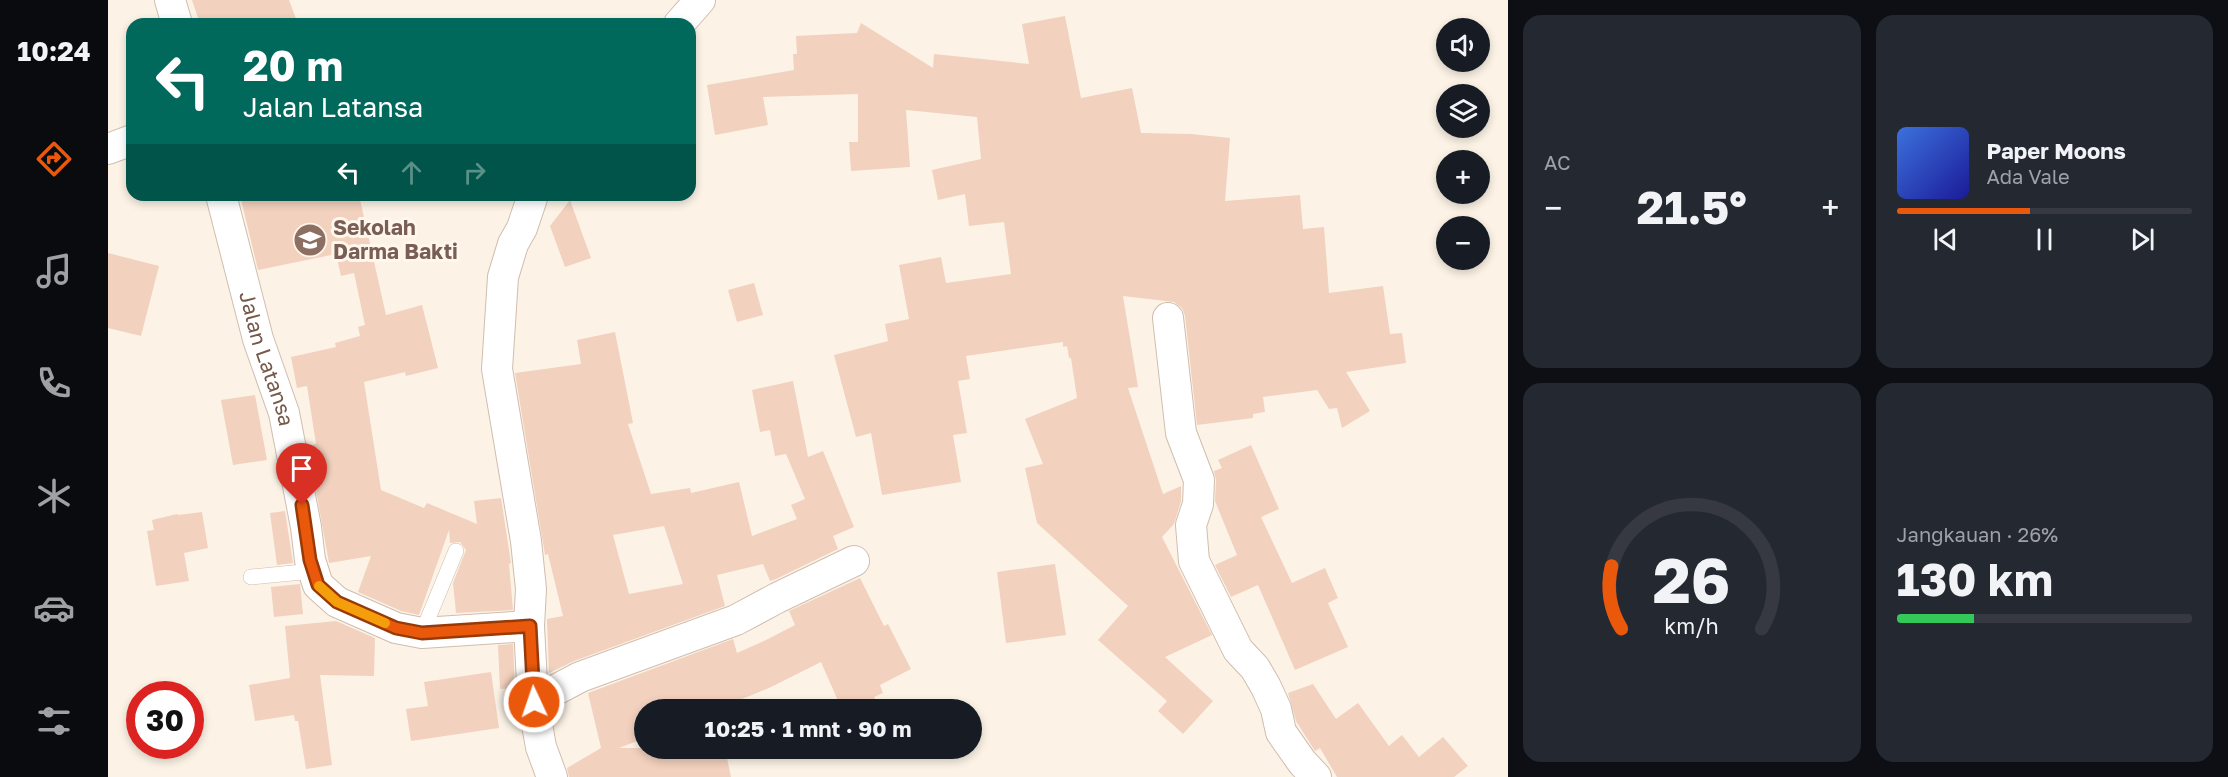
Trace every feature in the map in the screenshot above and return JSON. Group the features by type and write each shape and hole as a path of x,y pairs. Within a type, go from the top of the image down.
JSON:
{"street":[{"path":"170,0 175,18"},
{"path":"684,18 700,0"},
{"path":"108,149 126,142"},
{"name":"Jalan Latansa","path":"223,201 258,339 284,413 306,527 310,560 318,585 337,602 396,628 422,633 530,626"},
{"path":"531,201 522,228 513,244 503,277 497,369 526,541 531,589 530,626 534,702 541,747 552,777"},
{"path":"1168,318 1181,433 1199,480 1198,504 1191,525 1194,561 1238,650 1255,668 1266,687 1276,709 1281,732 1302,762 1316,777"},
{"path":"534,702 580,677 736,620 854,561"}],"lane":[{"path":"422,633 456,551"},
{"path":"251,577 313,571"}],"building":[{"path":"192,0 289,0 296,18 198,18"},
{"path":"1065,16 1081,98 1132,88 1141,133 1191,134 1230,138 1225,201 1300,195 1303,229 1324,227 1329,293 1383,286 1390,334 1402,333 1406,363 1346,372 1370,411 1342,428 1337,408 1329,409 1317,390 1263,397 1265,412 1253,414 1253,418 1197,425 1185,316 1182,308 1174,302 1123,296 1138,387 1128,388 1163,494 1181,486 1181,501 1174,524 1162,537 1212,635 1165,657 1213,701 1183,734 1158,711 1167,701 1098,640 1128,606 1037,523 1025,468 1043,464 1025,419 1077,398 1071,358 1069,358 1067,346 1063,347 1063,342 966,356 970,379 958,381 967,433 953,435 961,482 882,495 871,433 856,437 834,355 888,341 885,324 909,319 899,265 941,257 946,283 1011,274 1004,222 969,226 965,194 938,200 932,170 981,159 977,117 906,110 910,167 851,171 849,142 858,142 858,94 763,97 768,125 715,135 707,85 794,70 793,54 797,54 796,36 857,33 861,23 933,68 934,54 1029,64 1022,24"},
{"path":"241,201 360,201 386,315 422,305 438,368 406,376 405,372 364,382 381,490 424,508 427,503 477,524 474,501 501,498 511,563 509,564 513,610 456,613 453,583 466,550 460,542 450,543 449,530 419,615 401,611 358,592 371,556 329,563 308,446 316,444 307,386 297,388 291,357 336,347 335,343 360,336 358,327 365,325 354,273 341,276 336,254 258,270"},
{"path":"570,201 591,258 565,267 550,226"},
{"path":"108,253 159,266 141,336 108,328"},
{"path":"754,283 763,315 737,322 728,290"},
{"path":"615,332 633,423 628,424 651,494 690,488 691,493 739,482 752,536 797,519 791,505 805,499 786,454 775,456 770,430 760,432 752,390 793,381 808,457 823,451 854,527 833,536 838,549 770,581 763,564 717,575 725,606 574,661 549,673 547,619 563,616 548,554 545,555 515,373 581,364 577,340","holes":["664,526 683,584 629,594 613,535"]},
{"path":"255,395 267,460 233,465 221,400"},
{"path":"1251,445 1279,509 1261,517 1292,583 1325,568 1338,598 1328,603 1348,647 1295,670 1258,585 1231,597 1215,565 1237,555 1215,501 1214,471 1222,468 1218,460"},
{"path":"285,511 293,563 277,565 270,513"},
{"path":"202,512 208,548 184,553 189,581 156,586 147,531 154,530 152,520 177,514"},
{"path":"1055,564 1066,635 1006,643 997,572"},
{"path":"860,578 884,626 888,624 911,669 880,685 883,693 874,697 875,699 837,699 821,662 742,699 634,699 634,742 619,748 634,748 634,759 727,759 731,777 569,777 567,768 601,748 588,693 733,639 737,653 795,625 789,611"},
{"path":"300,584 303,614 274,617 271,587"},
{"path":"336,621 375,638 374,676 320,675 332,765 306,769 298,721 295,721 294,715 255,721 249,685 290,678 285,626"},
{"path":"513,644 515,688 500,689 498,645"},
{"path":"491,672 499,728 411,741 406,709 428,706 424,682"},
{"path":"1313,684 1336,719 1358,703 1389,746 1402,735 1419,757 1443,737 1468,766 1454,777 1337,777 1320,748 1315,751 1296,721 1288,693"}],"slow traffic":[{"path":"319,586 337,602 385,623"}],"place":[{"name":"Sekolah Darma Bakti","path":"310,240"}],"route":[{"path":"302,505 310,560 318,585 337,602 396,628 422,633 530,626 534,702"}]}
